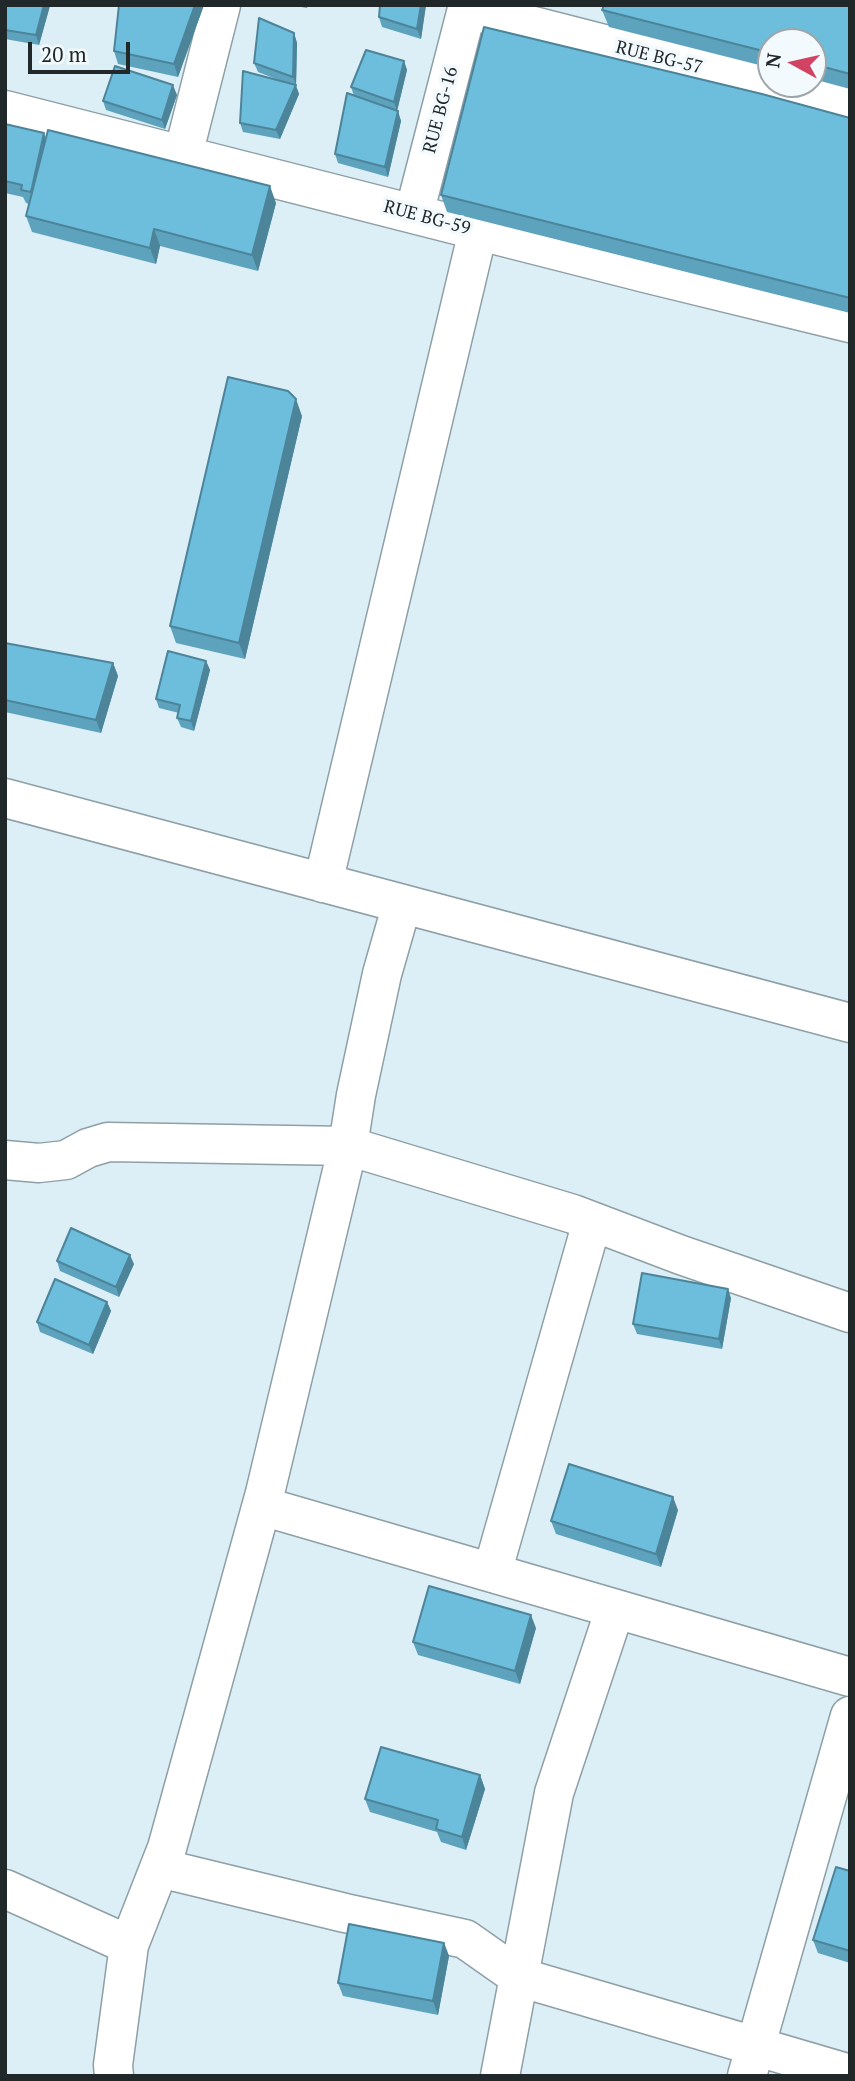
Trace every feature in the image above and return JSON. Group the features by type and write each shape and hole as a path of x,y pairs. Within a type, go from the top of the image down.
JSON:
{"street":[{"path":"183,155 221,5"},
{"name":"RUE BG-57","path":"468,7 850,107"},
{"name":"RUE BG-16","path":"414,214 468,7"},
{"name":"RUE BG-59","path":"5,110 850,323"},
{"path":"323,883 478,231"},
{"path":"5,798 850,1023"},
{"path":"114,2076 113,2066 129,1945 167,1848 261,1506 348,1146 379,987 402,904"},
{"path":"5,1160 39,1163 65,1160 88,1148 108,1142 348,1146 592,1222 850,1313"},
{"path":"492,1573 592,1222"},
{"path":"261,1506 850,1677"},
{"path":"500,2076 554,1793 615,1609"},
{"path":"751,2061 850,1716"},
{"path":"160,1868 465,1939 520,1978 751,2061 850,2074"},
{"path":"5,1889 129,1945"}],"building":[{"path":"5,5 44,5 36,35 5,30"},
{"path":"119,5 195,5 174,64 114,51"},
{"path":"380,5 421,5 417,29 379,17"},
{"path":"604,5 850,5 850,74 827,68 827,28 757,28 757,49 602,10"},
{"path":"259,18 294,33 293,77 254,63"},
{"path":"484,27 757,93 757,98 777,98 850,118 850,298 441,195"},
{"path":"366,50 404,61 394,102 351,87"},
{"path":"115,66 173,85 162,120 103,101"},
{"path":"243,71 296,85 276,130 240,123"},
{"path":"347,93 398,111 385,167 335,154"},
{"path":"5,124 44,133 31,192 21,190 22,185 5,181"},
{"path":"48,130 270,186 252,255 154,229 150,248 26,216"},
{"path":"228,377 288,391 296,399 239,643 170,626"},
{"path":"5,643 113,663 96,720 5,700"},
{"path":"168,651 206,661 191,721 177,718 180,705 156,699"},
{"path":"71,1228 130,1255 116,1287 57,1261"},
{"path":"642,1273 728,1289 719,1339 633,1324"},
{"path":"55,1279 107,1302 89,1345 37,1322"},
{"path":"569,1464 673,1497 656,1554 551,1521"},
{"path":"429,1586 531,1615 515,1671 413,1642"},
{"path":"381,1747 480,1775 462,1837 436,1829 438,1820 365,1799"},
{"path":"836,1867 850,1871 850,1951 813,1940"},
{"path":"349,1924 444,1943 433,2001 338,1983"}]}
